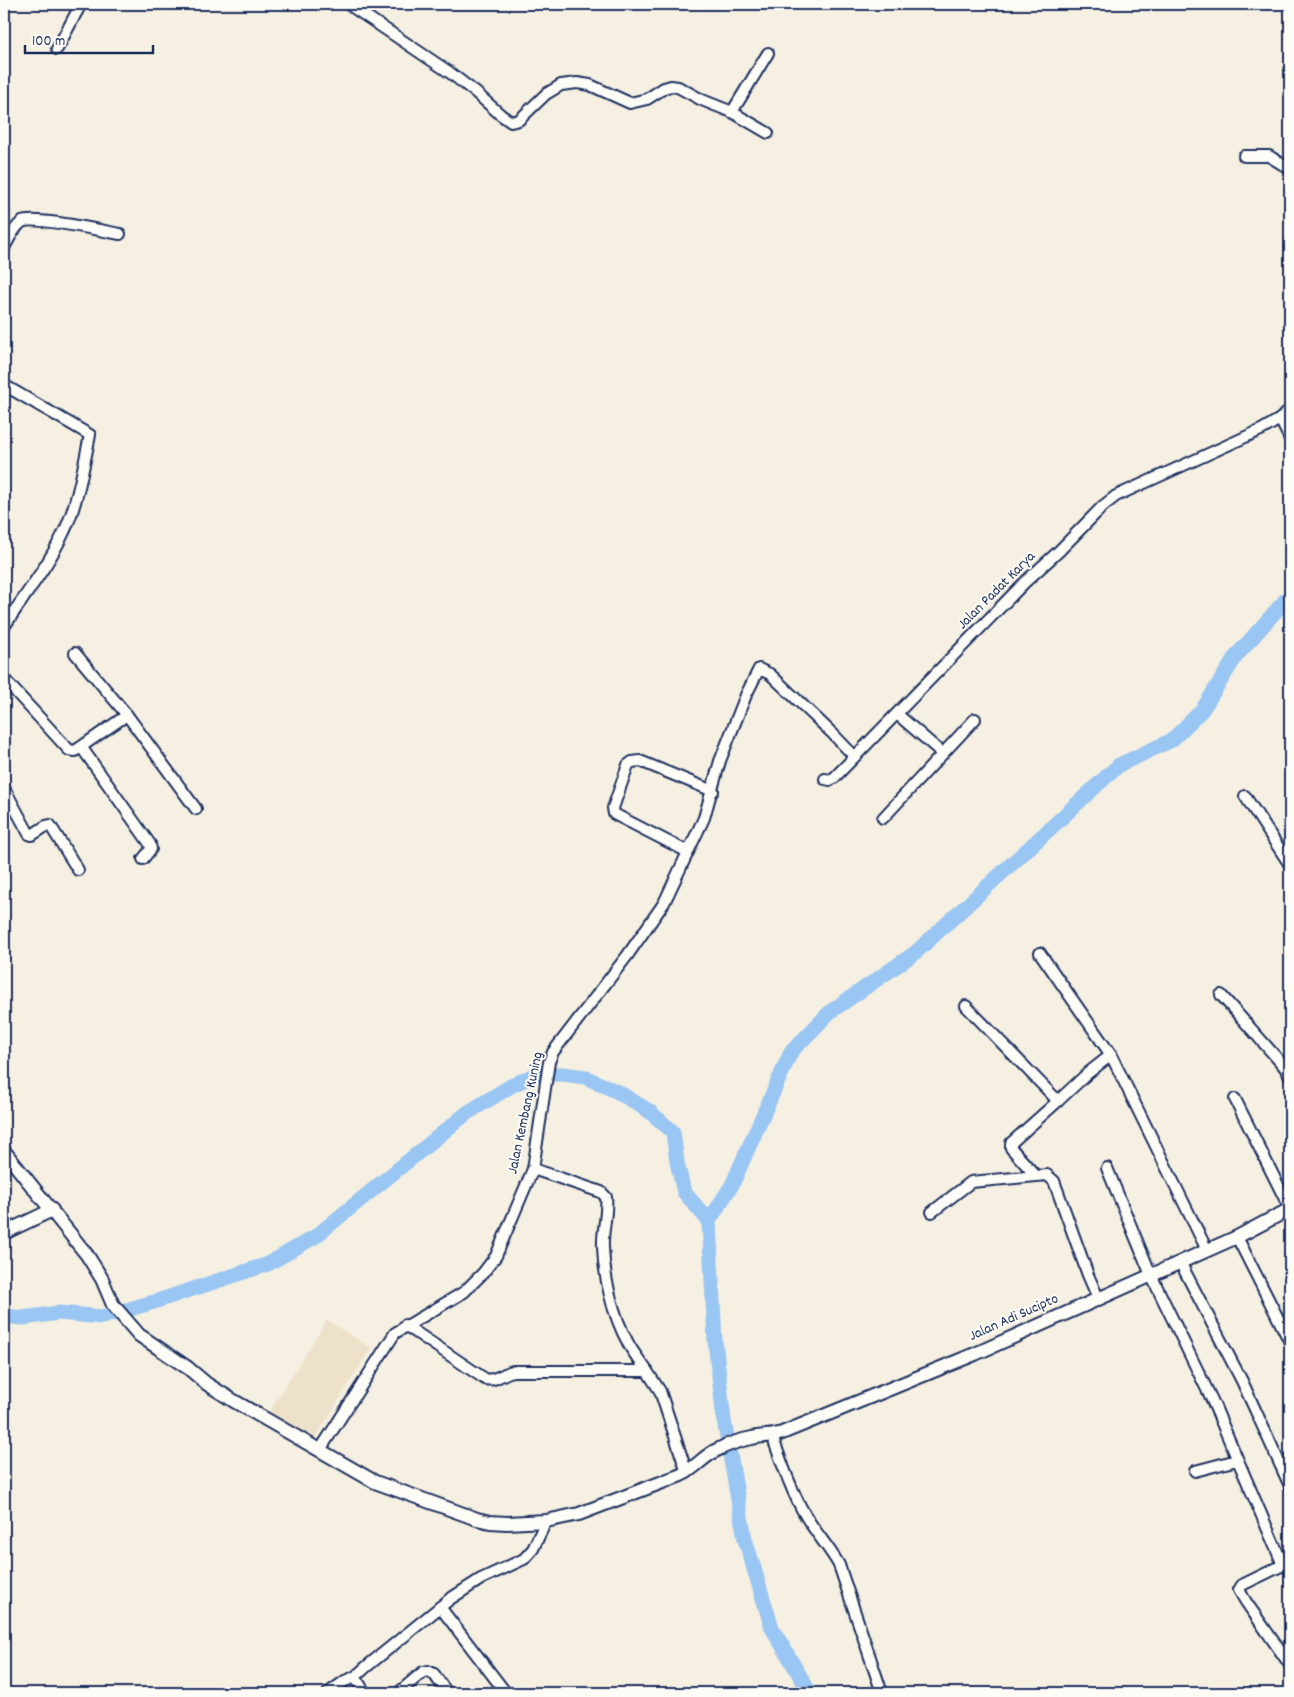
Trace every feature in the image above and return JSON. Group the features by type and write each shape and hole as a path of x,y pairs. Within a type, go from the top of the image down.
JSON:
{"street":[{"path":"57,49 81,4"},
{"path":"348,4 449,72 511,122 519,120 553,88 561,85 577,83 590,85 630,102 647,99 664,88 671,86 732,112 768,133"},
{"path":"732,112 768,53"},
{"path":"1244,156 1269,156 1290,170"},
{"path":"4,248 20,224 28,220 72,225 120,234"},
{"path":"4,385 90,435 83,469 64,532 40,574 4,627"},
{"name":"Jalan Padat Karya","path":"825,779 830,780 834,778 1025,582 1059,551 1102,506 1116,496 1263,428 1280,419 1290,409"},
{"path":"1280,419 1290,440"},
{"path":"75,653 127,715 196,809"},
{"name":"Jalan Kembang Kuning","path":"320,1450 386,1344 395,1333 405,1325 464,1292 483,1273 496,1256 533,1169 549,1062 558,1043 628,956 664,903 704,818 720,761 731,731 759,669 770,674 854,756"},
{"path":"4,678 69,750 75,751 82,748 127,715"},
{"path":"898,714 942,753"},
{"path":"883,818 975,719"},
{"path":"82,748 151,846 151,849 143,859"},
{"path":"688,852 614,814 612,808 628,765 632,762 640,761 713,791"},
{"path":"4,788 29,834 32,835 50,825 78,870"},
{"path":"1244,796 1290,865"},
{"path":"1040,953 1111,1055 1207,1250"},
{"path":"1221,995 1287,1064 1290,1076"},
{"path":"966,1006 1058,1101"},
{"path":"1035,1175 1011,1148 1011,1143 1088,1073 1111,1055"},
{"path":"1235,1099 1290,1209"},
{"path":"4,1151 96,1268 113,1305 131,1327 144,1339 234,1401 376,1482 477,1519 507,1523 546,1521 579,1514 687,1473 663,1399 654,1379 629,1345 619,1325 612,1302 606,1275 603,1247 606,1197 601,1192 533,1169"},
{"path":"1106,1168 1151,1275 1212,1400 1237,1460 1286,1565 1242,1585 1239,1590 1290,1665"},
{"path":"932,1212 970,1182 1047,1175 1054,1181 1098,1298"},
{"name":"Jalan Adi Sucipto","path":"687,1473 705,1457 719,1449 745,1439 772,1436 838,1411 975,1354 1237,1237 1290,1209"},
{"path":"4,1233 52,1210"},
{"path":"1237,1237 1290,1342"},
{"path":"1180,1262 1242,1381 1290,1486"},
{"path":"405,1325 489,1380 513,1371 648,1371"},
{"path":"772,1436 796,1499 818,1537 832,1553 839,1565 882,1693"},
{"path":"1195,1471 1237,1460"},
{"path":"328,1693 345,1681 356,1678 366,1667 440,1607 481,1579 524,1559 533,1549 546,1521"},
{"path":"440,1607 506,1693"},
{"path":"398,1693 423,1672 428,1671 434,1674 447,1693"},
{"path":"356,1678 365,1693"}],"shaded area":[{"path":"327,1320 371,1348 314,1440 269,1412"}],"waterway":[{"path":"810,1693 772,1628 745,1539 724,1420 715,1341 709,1221 732,1185 791,1052 830,1012 915,953 1119,765 1172,740 1202,710 1237,655 1290,595"},
{"path":"4,1316 23,1318 59,1313 102,1317 154,1302 268,1264 316,1236 467,1113 511,1086 534,1075 563,1074 585,1077 618,1092 649,1111 673,1132 684,1192 709,1221"}]}
